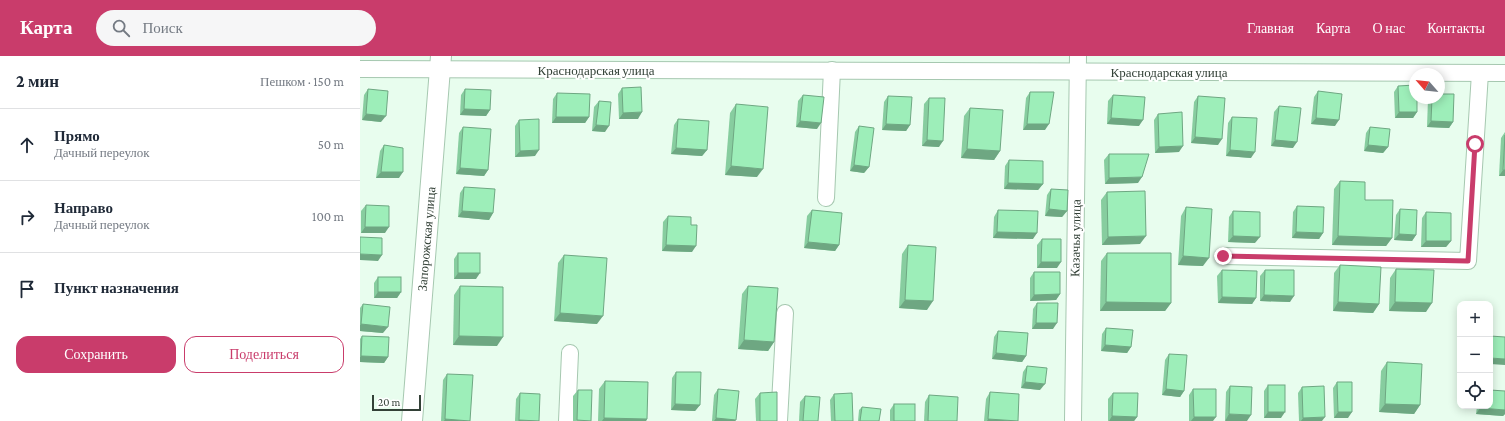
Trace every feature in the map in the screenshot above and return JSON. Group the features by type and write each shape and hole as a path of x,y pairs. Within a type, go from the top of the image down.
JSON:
{"street":[{"name":"Краснодарская улица","path":"360,69 440,62 832,70 1078,64 1505,73"},
{"name":"Запорожская улица","path":"412,421 440,62"},
{"name":"Казачья улица","path":"1073,421 1078,64"},
{"path":"826,198 832,70"},
{"path":"1223,256 1468,261 1480,73"},
{"path":"779,421 785,313"},
{"path":"567,421 570,353"}],"building":[{"path":"1409,85 1409,104 1417,104 1417,112 1399,112 1398,86"},
{"path":"641,87 642,112 623,113 622,88"},
{"path":"368,89 388,91 386,116 366,114"},
{"path":"465,89 491,90 490,110 464,109"},
{"path":"1318,91 1342,94 1339,120 1316,118"},
{"path":"1030,92 1054,92 1049,124 1027,124"},
{"path":"557,93 590,94 589,117 556,117"},
{"path":"1445,94 1454,94 1453,122 1431,121 1432,104 1445,104"},
{"path":"803,95 824,97 821,123 800,121"},
{"path":"1113,95 1145,97 1143,120 1111,118"},
{"path":"888,96 912,97 910,125 886,124"},
{"path":"1198,96 1225,98 1222,139 1195,137"},
{"path":"929,98 945,98 943,141 927,140"},
{"path":"599,101 611,102 609,126 596,125"},
{"path":"736,104 768,107 763,169 731,166"},
{"path":"1279,106 1301,108 1297,142 1275,140"},
{"path":"970,108 1003,110 1000,151 967,149"},
{"path":"1182,112 1183,146 1159,147 1158,114"},
{"path":"1232,117 1257,118 1255,152 1230,150"},
{"path":"539,119 539,150 520,151 519,120"},
{"path":"678,119 709,121 707,150 676,148"},
{"path":"859,126 874,128 869,167 854,165"},
{"path":"463,127 491,129 488,170 460,168"},
{"path":"1370,127 1390,129 1388,147 1368,145"},
{"path":"1505,135 1505,170 1503,170"},
{"path":"384,145 403,148 403,172 381,172"},
{"path":"1109,154 1149,154 1142,177 1109,178"},
{"path":"1009,160 1043,161 1043,184 1008,183"},
{"path":"1340,181 1365,182 1365,200 1393,200 1392,238 1338,236"},
{"path":"464,187 495,189 493,213 462,211"},
{"path":"1051,189 1068,190 1067,211 1049,209"},
{"path":"1145,191 1146,236 1108,237 1107,192"},
{"path":"366,205 389,206 389,227 365,227"},
{"path":"1297,206 1324,207 1323,233 1296,232"},
{"path":"1186,207 1212,209 1209,258 1183,256"},
{"path":"1400,209 1417,210 1416,235 1399,234"},
{"path":"812,210 842,213 839,245 808,242"},
{"path":"998,210 1038,211 1037,233 997,232"},
{"path":"1233,211 1260,212 1260,237 1233,236"},
{"path":"1426,212 1451,213 1451,241 1426,241"},
{"path":"668,216 691,217 691,225 697,225 696,246 666,245"},
{"path":"360,237 382,238 382,255 360,254"},
{"path":"1042,239 1061,239 1061,262 1041,262"},
{"path":"908,245 936,247 933,301 905,300"},
{"path":"458,253 480,253 480,273 458,273"},
{"path":"1107,253 1171,253 1171,303 1106,302"},
{"path":"564,255 607,258 603,316 560,313"},
{"path":"1340,265 1381,267 1379,304 1338,302"},
{"path":"1396,269 1434,270 1432,303 1395,302"},
{"path":"1222,270 1257,271 1256,298 1222,297"},
{"path":"1265,270 1294,270 1294,296 1264,295"},
{"path":"1034,272 1060,272 1060,294 1034,295"},
{"path":"378,277 401,277 401,292 378,292"},
{"path":"460,286 503,287 503,337 459,336"},
{"path":"748,286 778,288 774,342 744,340"},
{"path":"1037,303 1058,303 1057,323 1036,323"},
{"path":"363,304 390,307 388,327 361,324"},
{"path":"1106,328 1133,330 1131,347 1105,345"},
{"path":"998,331 1028,333 1026,356 996,353"},
{"path":"362,336 389,337 388,357 361,356"},
{"path":"1493,336 1505,337 1505,359 1493,358"},
{"path":"1169,354 1187,355 1184,391 1166,389"},
{"path":"1387,362 1422,364 1420,405 1385,404"},
{"path":"1027,366 1047,368 1045,384 1025,382"},
{"path":"676,372 701,372 700,405 675,404"},
{"path":"447,374 473,375 470,421 445,419"},
{"path":"605,381 648,382 647,419 604,418"},
{"path":"1337,382 1352,382 1352,412 1338,412"},
{"path":"1268,385 1285,385 1285,412 1268,412"},
{"path":"1230,386 1252,387 1251,415 1229,414"},
{"path":"1324,386 1325,417 1303,418 1302,387"},
{"path":"718,389 739,391 736,420 716,418"},
{"path":"1193,389 1216,389 1216,417 1194,417"},
{"path":"578,390 592,390 591,421 577,420"},
{"path":"1493,390 1505,391 1505,410 1492,409"},
{"path":"777,392 777,421 760,421 760,393"},
{"path":"990,392 1019,394 1018,421 988,419"},
{"path":"520,393 540,394 539,421 519,420"},
{"path":"852,393 853,421 835,421 834,394"},
{"path":"1113,393 1138,393 1137,417 1112,416"},
{"path":"929,395 958,397 957,421 928,421"},
{"path":"805,396 820,397 818,421 803,421"},
{"path":"894,404 915,404 915,421 894,421"},
{"path":"862,407 881,409 879,421 860,421"}],"route":[{"path":"1223,256 1468,261 1475,144"}]}
